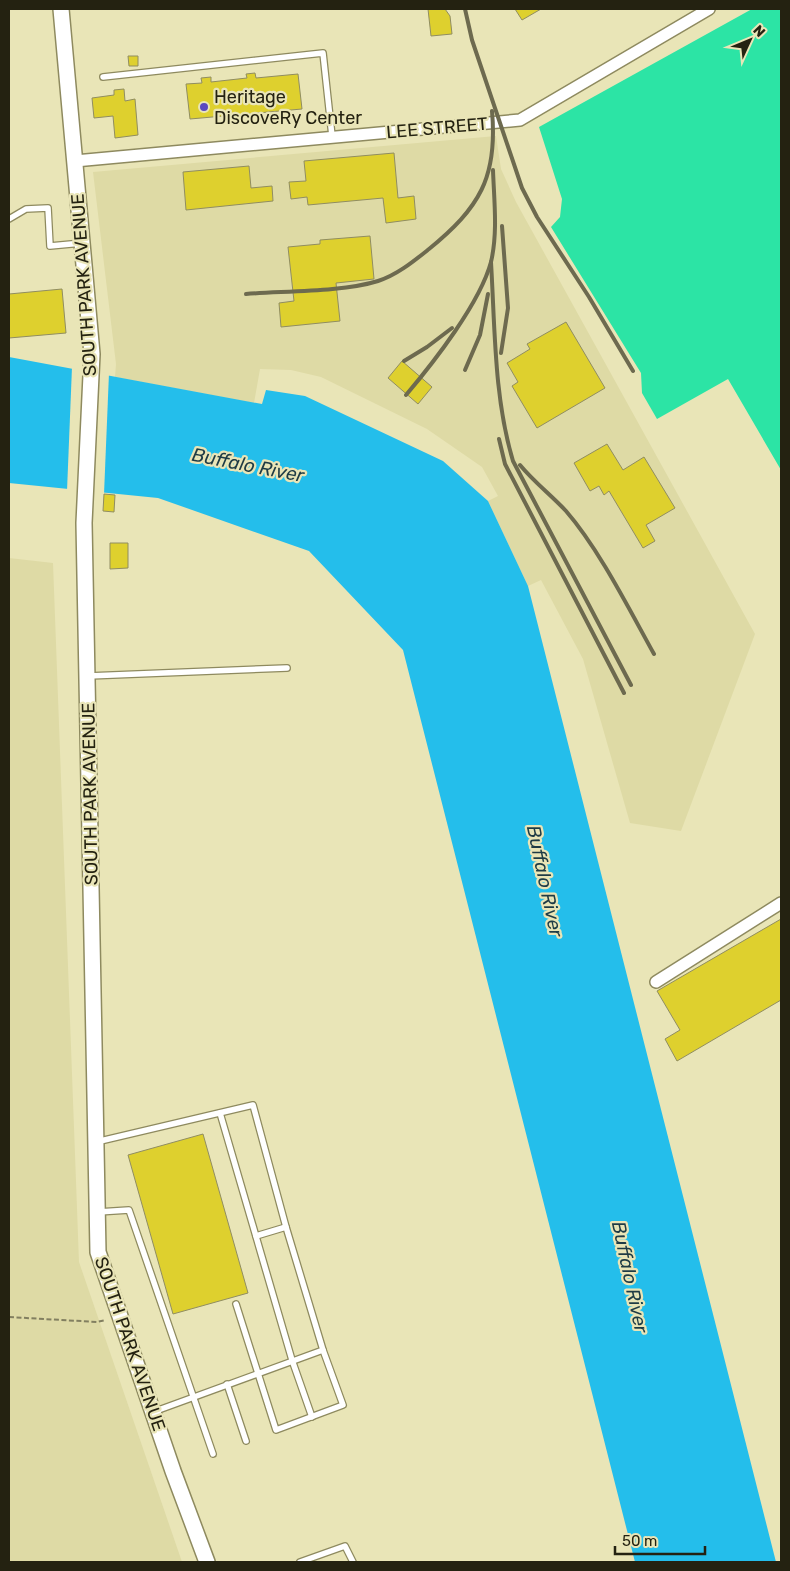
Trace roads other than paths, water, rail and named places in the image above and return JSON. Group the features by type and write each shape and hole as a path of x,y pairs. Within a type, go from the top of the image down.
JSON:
{"street":[{"name":"SOUTH PARK AVENUE","path":"61,9 92,354 84,523 96,1212 100,1260 207,1562"},
{"name":"LEE STREET","path":"75,161 520,120 709,9"},
{"path":"656,982 781,903"}],"lane":[{"path":"103,77 323,53 332,136"},
{"path":"9,219 26,209 48,208 50,246 83,243"},
{"path":"88,676 287,668"},
{"path":"96,1142 253,1105 286,1227 323,1350 343,1405 276,1430 256,1373 236,1304"},
{"path":"220,1113 292,1360 312,1417"},
{"path":"96,1212 130,1210 213,1454"},
{"path":"256,1236 286,1227"},
{"path":"153,1412 323,1350"},
{"path":"227,1384 246,1441"},
{"path":"300,1562 345,1546 353,1562"}],"water":[{"name":"Buffalo River","path":"9,357 262,404 266,390 305,396 443,461 488,501 528,586 776,1562 635,1562 403,650 309,551 158,498 9,483"}],"railway":[{"path":"465,9 472,40 522,188 537,217 589,297 633,371"},
{"path":"246,294 364,285 385,278 411,263 461,220 482,190 492,155 492,111"},
{"path":"406,395 455,332 485,278 491,262 494,239 493,170"},
{"path":"501,353 508,308 502,226"},
{"path":"491,262 499,388 502,413 513,461 631,685"},
{"path":"465,370 480,335 488,294"},
{"path":"404,361 452,328"},
{"path":"499,439 505,464 624,693"},
{"path":"520,465 566,511 578,526 613,580 654,654"}],"place":[{"name":"Heritage DiscoveRy Center","path":"204,107"}]}
